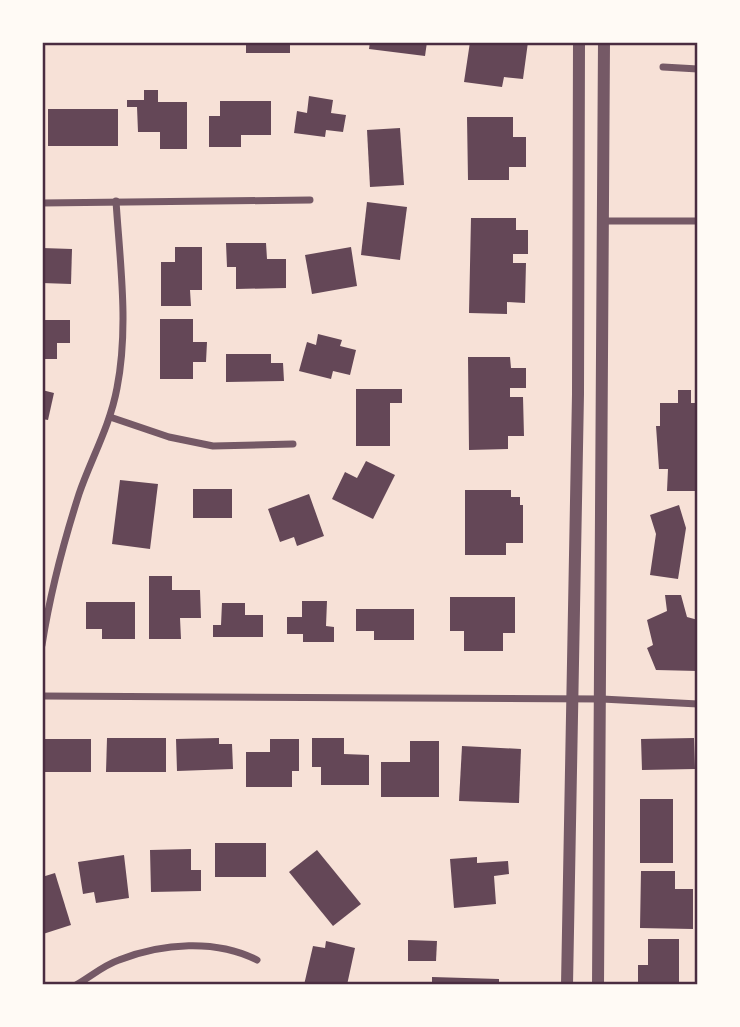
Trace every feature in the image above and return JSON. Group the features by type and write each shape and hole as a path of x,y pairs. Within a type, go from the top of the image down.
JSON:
{"street":[{"path":"567,985 573,699 579,42"},
{"path":"598,985 602,699 604,42"},
{"path":"663,68 698,69"},
{"path":"42,202 310,200"},
{"path":"42,645 50,593 80,493 110,417 117,386 123,330 116,201"},
{"path":"603,221 698,221"},
{"path":"110,417 169,438 213,446 293,444"},
{"path":"42,696 602,699 698,704"},
{"path":"76,985 118,960 157,949 200,945 236,949 257,960"}],"building":[{"path":"246,42 290,42 290,53 246,53"},
{"path":"370,42 427,42 425,56 369,49"},
{"path":"470,42 528,42 523,79 504,77 502,87 464,82"},
{"path":"144,90 158,90 158,102 187,102 187,149 160,149 160,132 138,132 137,107 127,107 127,100 144,100"},
{"path":"309,96 333,100 331,113 346,115 343,132 326,130 325,137 294,133 297,111 307,113"},
{"path":"220,101 271,101 271,135 241,135 241,147 209,147 209,116 220,116"},
{"path":"48,109 118,109 118,146 48,146"},
{"path":"467,117 513,117 513,137 526,137 526,167 509,167 509,180 468,180"},
{"path":"400,128 404,185 370,187 367,130"},
{"path":"367,202 407,207 400,260 361,255"},
{"path":"471,218 516,218 516,230 528,230 528,254 513,254 513,263 526,263 525,303 507,302 507,314 469,313"},
{"path":"226,243 266,243 267,259 286,259 286,288 236,289 236,267 227,267"},
{"path":"175,247 202,247 202,290 190,290 191,306 161,306 161,262 175,262"},
{"path":"351,247 357,286 312,294 305,255"},
{"path":"42,248 72,249 71,284 42,283"},
{"path":"160,319 193,319 193,342 207,342 206,362 193,362 193,379 160,379"},
{"path":"42,320 70,320 70,343 57,343 57,359 42,359"},
{"path":"318,334 342,340 340,346 356,350 350,375 333,371 331,379 299,371 307,342 316,345"},
{"path":"226,354 271,354 271,363 283,363 284,381 226,382"},
{"path":"468,357 510,357 511,368 526,368 526,388 510,388 510,397 523,397 524,436 508,436 508,449 469,450"},
{"path":"356,389 402,389 402,403 390,403 390,446 356,446"},
{"path":"42,390 54,393 48,420 42,419"},
{"path":"678,390 691,390 691,403 697,403 695,491 667,491 668,469 659,469 656,426 660,426 660,403 678,403"},
{"path":"366,461 395,475 373,519 332,499 345,472 357,478"},
{"path":"120,480 158,484 150,549 112,544"},
{"path":"193,489 232,489 232,518 193,518"},
{"path":"465,490 511,490 511,497 520,497 520,505 523,505 523,543 506,543 506,555 465,555"},
{"path":"309,494 324,536 297,546 294,537 280,542 268,509"},
{"path":"679,505 686,528 678,579 650,575 656,534 650,515"},
{"path":"149,576 172,576 172,590 200,590 201,618 180,618 181,639 149,639"},
{"path":"665,595 681,595 687,617 698,620 698,671 656,670 647,648 653,645 647,620 667,611"},
{"path":"450,597 515,597 515,633 503,633 503,651 464,651 464,631 450,631"},
{"path":"302,601 327,601 326,626 334,627 334,642 303,642 303,634 287,634 287,617 302,617"},
{"path":"86,602 135,602 135,639 102,639 102,629 86,629"},
{"path":"222,603 245,603 245,615 263,615 263,637 213,637 213,625 221,625"},
{"path":"356,609 414,609 414,640 374,640 374,631 356,631"},
{"path":"107,738 166,738 166,772 106,772"},
{"path":"219,738 219,744 232,744 233,769 177,771 176,739"},
{"path":"312,738 344,738 344,754 369,755 369,785 321,785 321,767 312,767"},
{"path":"694,738 695,769 642,770 641,739"},
{"path":"42,739 91,739 91,772 42,772"},
{"path":"270,739 299,739 299,771 292,771 292,787 246,787 246,752 270,752"},
{"path":"410,741 439,741 439,797 381,797 381,762 410,762"},
{"path":"462,746 521,749 519,803 459,801"},
{"path":"640,799 673,799 673,863 640,863"},
{"path":"215,843 266,843 266,877 215,877"},
{"path":"191,849 191,870 201,870 201,891 151,892 150,850"},
{"path":"317,850 361,904 333,926 289,872"},
{"path":"124,855 129,898 96,903 94,892 83,894 78,862"},
{"path":"477,857 477,863 508,861 509,874 494,876 496,904 454,908 450,859"},
{"path":"641,871 675,871 675,889 693,889 693,929 640,928"},
{"path":"55,873 71,925 43,934 42,877"},
{"path":"648,939 679,939 679,985 638,985 638,965 648,965"},
{"path":"408,940 437,941 436,961 408,961"},
{"path":"326,941 355,948 347,985 304,985 313,946 325,948"},
{"path":"432,977 499,979 499,985 432,985"}]}
